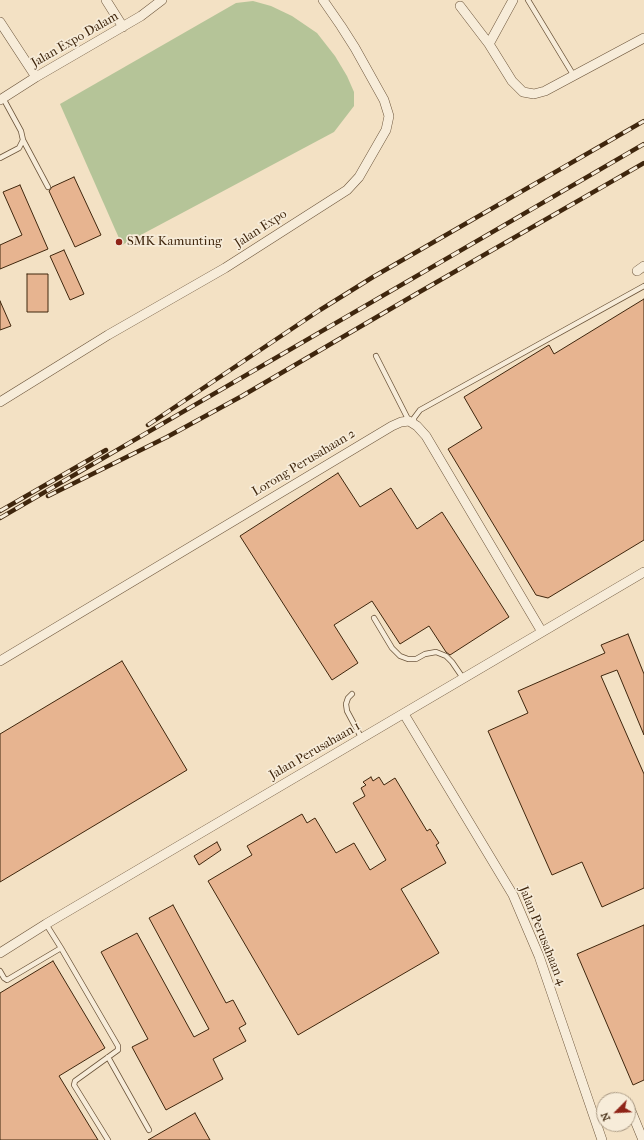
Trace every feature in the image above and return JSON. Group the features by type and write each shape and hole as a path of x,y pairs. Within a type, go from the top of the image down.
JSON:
{"street":[{"path":"106,0 123,27"},
{"name":"Jalan Expo Dalam","path":"1,99 141,16 162,0"},
{"name":"Jalan Expo","path":"0,402 108,335 224,268 347,190 359,177 386,130 388,116 384,100 341,26 323,0"},
{"path":"489,44 513,0"},
{"path":"460,6 489,44 512,81 523,92 534,94 545,91 644,38"},
{"path":"0,22 36,77"},
{"name":"Lorong Perusahaan 2","path":"0,661 392,426 401,422 412,422"},
{"path":"412,422 426,436 542,632"},
{"name":"Jalan Perusahaan 1","path":"0,953 46,924 644,572"},
{"name":"Jalan Perusahaan 4","path":"404,714 513,895 539,956 602,1140"},
{"path":"636,1123 643,1140"}],"lane":[{"path":"528,0 574,76"},
{"path":"1,99 21,131 24,140 48,187"},
{"path":"0,158 20,148 24,140"},
{"path":"412,422 420,410 644,286"},
{"path":"376,356 412,422"},
{"path":"374,618 392,648 400,656 408,659 436,652 446,656 464,678"},
{"path":"352,694 348,698 346,704 347,711 362,739"},
{"path":"46,924 118,1046 118,1050 75,1081 74,1086 108,1140"},
{"path":"0,971 4,978 8,980 61,948"},
{"path":"108,1057 149,1130"}],"green space":[{"path":"253,1 271,6 292,16 317,33 335,56 347,76 354,92 354,106 334,132 122,245 60,104 236,3"}],"building":[{"path":"74,177 101,235 75,247 49,191 52,187"},
{"path":"20,185 48,249 0,269 0,245 22,235 3,192"},
{"path":"64,250 84,294 70,300 50,256"},
{"path":"27,274 48,274 48,312 27,312"},
{"path":"644,299 644,540 548,598 536,595 448,449 482,428 464,397 549,345 554,354"},
{"path":"0,301 11,326 0,330"},
{"path":"338,473 360,507 391,488 417,529 442,512 509,617 450,655 446,652 429,626 400,644 372,601 334,625 358,663 332,680 240,536"},
{"path":"628,634 644,674 644,735 617,670 601,676 644,774 644,888 602,907 582,862 552,875 488,731 528,713 518,691 605,653 601,645"},
{"path":"122,661 187,770 0,882 0,734"},
{"path":"371,777 373,781 379,777 384,785 395,778 427,831 430,829 439,843 436,845 446,863 401,889 439,953 298,1035 208,881 252,855 247,846 302,814 307,823 315,818 336,853 354,843 370,870 386,860 353,803 365,796 361,788 366,785 363,782"},
{"path":"217,842 221,850 199,865 194,856"},
{"path":"173,905 226,1003 233,1000 246,1024 239,1028 246,1041 213,1059 223,1079 166,1110 132,1047 148,1039 101,952 137,933 194,1037 209,1029 149,918"},
{"path":"644,925 644,1080 633,1085 577,954"},
{"path":"53,961 105,1048 59,1076 98,1140 0,1140 0,993"},
{"path":"195,1113 210,1140 148,1140"}],"railway":[{"path":"148,425 320,310 373,277 644,121"},
{"path":"0,518 644,144"},
{"path":"48,496 167,437 242,396 644,163"},
{"path":"0,511 106,450"}],"place":[{"name":"SMK Kamunting","path":"119,242"}]}
